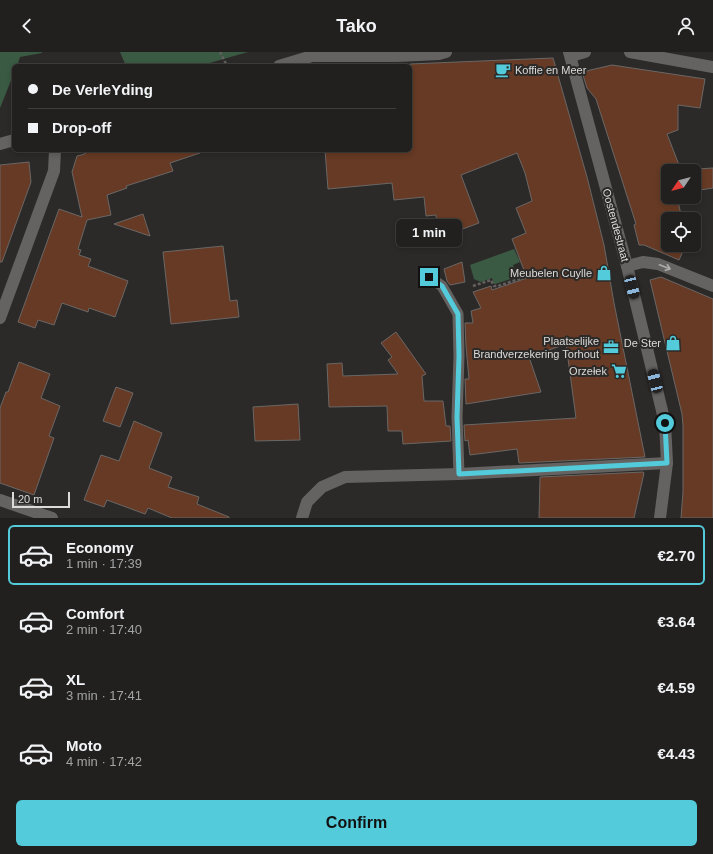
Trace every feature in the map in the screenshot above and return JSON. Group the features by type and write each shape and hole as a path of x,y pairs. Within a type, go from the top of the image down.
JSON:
{"street":[{"path":"284,64 311,54 397,56 439,54 446,52"},
{"path":"570,54 585,52"},
{"path":"630,52 713,67"},
{"name":"Oostendestraat","path":"570,54 627,266 665,423 667,463 660,518"},
{"path":"0,144 12,141"},
{"path":"0,318 54,171 55,152"},
{"path":"627,266 643,262 658,264 713,286"},
{"path":"302,518 307,502 322,487 345,477 459,474 667,463"},
{"path":"0,500 52,518"}],"lane":[{"path":"429,277 442,286 458,314 459,356 457,417 459,474"}],"path":[{"path":"220,52 226,64"},
{"path":"473,286 491,280 494,286 498,286 524,277"}],"green space":[{"path":"0,52 42,52 20,57 18,64 12,64 12,78 0,108"},
{"path":"120,52 248,52 206,64 125,64"},
{"path":"514,249 520,262 513,265 517,277 495,284 492,278 481,282 474,279 470,265"}],"building":[{"path":"553,58 587,177 604,245 645,457 519,463 517,449 470,455 468,440 465,441 464,425 576,418 566,344 529,357 541,392 466,404 465,379 469,379 465,323 473,323 471,311 481,308 473,292 491,286 492,290 527,278 512,239 526,233 516,208 532,201 525,173 517,153 461,175 479,223 438,238 436,215 426,216 424,197 394,200 392,183 328,189 325,152 412,152 412,64 410,64"},
{"path":"612,65 705,79 700,108 678,105 678,130 667,134 679,164 661,164 661,204 679,204 680,212 661,212 661,252 683,252 679,260 644,245 639,245 634,225 636,224 596,99 587,88 582,72"},
{"path":"84,152 200,152 170,163 173,171 126,186 127,188 107,195 111,215 87,220 78,249 81,250 79,255 91,259 88,266 128,281 115,317 89,308 88,312 62,303 54,325 38,320 35,328 18,322 59,209 82,217 72,172 77,156 85,154"},
{"path":"29,162 31,182 2,262 0,262 0,165"},
{"path":"713,168 713,188 701,190 701,169"},
{"path":"143,214 150,236 114,224"},
{"path":"223,246 230,301 237,300 239,317 171,324 163,252"},
{"path":"462,262 465,282 450,285 447,281 444,269"},
{"path":"661,277 713,299 713,518 681,518 683,492 682,414 650,280"},
{"path":"396,332 426,374 422,376 424,401 443,401 446,426 450,426 451,441 403,444 402,431 388,431 387,406 329,407 327,364 342,363 343,376 398,374 388,360 392,357 381,343"},
{"path":"19,362 50,374 41,398 60,406 49,436 54,438 34,495 0,483 0,408 6,392 8,392"},
{"path":"116,387 133,393 120,427 103,421"},
{"path":"298,404 300,440 255,441 253,407"},
{"path":"134,421 162,433 149,468 172,477 168,487 199,497 197,504 229,518 172,518 148,508 145,514 107,500 104,507 84,500 101,455 119,461"},
{"path":"643,472 634,518 539,518 540,477"}],"place":[{"name":"Koffie en Meer","path":"503,70"},
{"name":"Meubelen Cuylle","path":"604,273"},
{"name":"De Ster","path":"673,343"},
{"name":"Plaatselijke Brandverzekering Torhout","path":"611,347"},
{"name":"Orzełek","path":"619,371"}],"route":[{"path":"429,277 442,286 458,314 459,356 457,417 459,474 546,468 667,463 665,423"}]}
